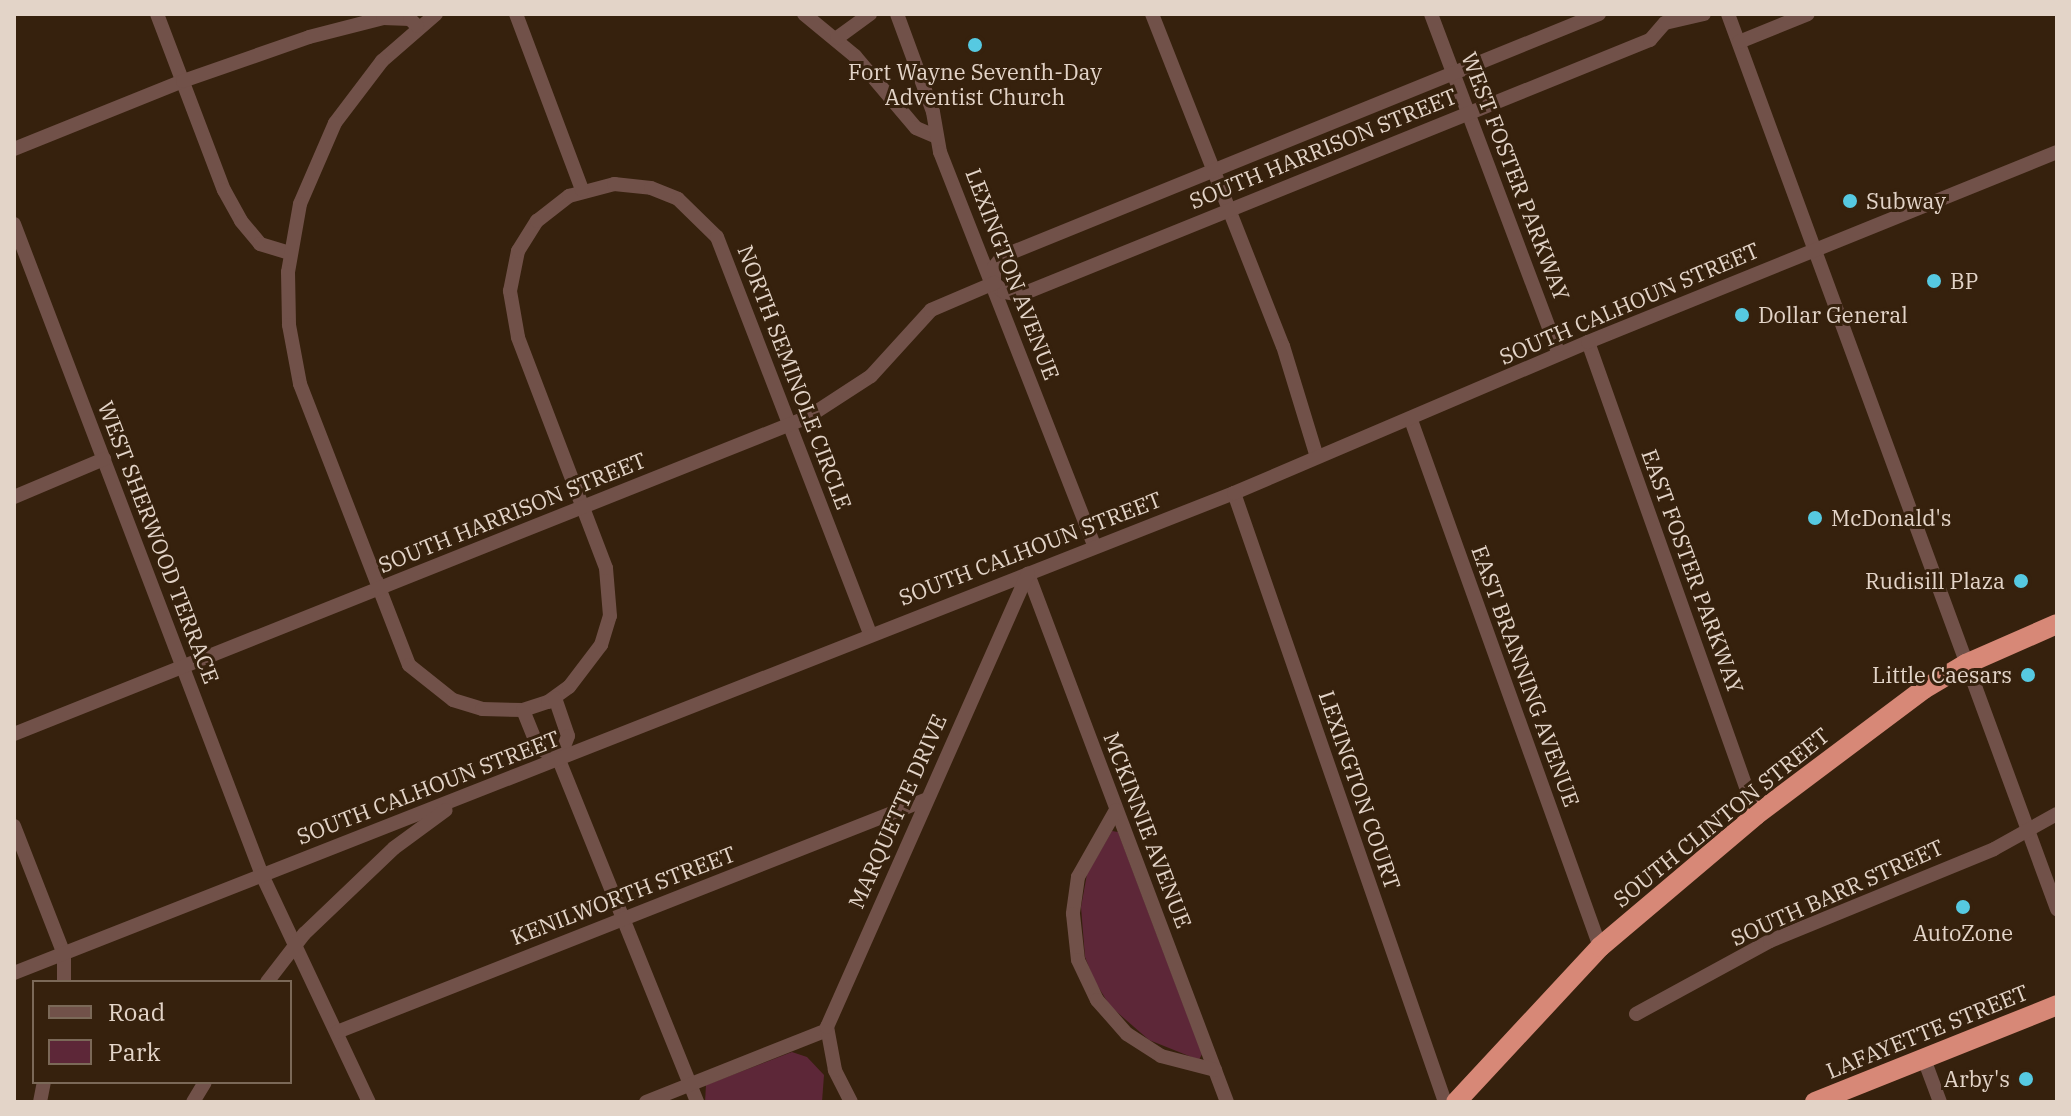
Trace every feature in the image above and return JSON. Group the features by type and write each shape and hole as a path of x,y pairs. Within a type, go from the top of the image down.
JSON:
{"highway":[{"name":"SOUTH CLINTON STREET","path":"1456,1102 1600,947 1756,815 1966,664 2057,624"},
{"name":"LAFAYETTE STREET","path":"1815,1102 2057,1005"}],"street":[{"path":"157,14 241,221 260,244 290,253"},
{"path":"436,14 417,26 365,80 335,123 309,178 290,253 289,325 300,384 402,653 430,686 467,705 523,710 555,698 594,657 610,616 606,568 518,337 510,291 518,251 530,231 558,203 582,190 516,14"},
{"path":"804,14 837,38 908,120 935,136"},
{"path":"837,38 870,14"},
{"name":"LEXINGTON AVENUE","path":"897,14 933,112 935,136 1095,547"},
{"path":"1152,14 1283,346 1316,454"},
{"name":"WEST FOSTER PARKWAY","path":"1431,14 1559,354"},
{"name":"SOUTH HARRISON STREET","path":"1599,14 1003,256 994,267 994,283 1004,292 1020,295 1650,40 1665,19 1704,14"},
{"path":"1728,14 2057,909"},
{"path":"1739,42 1808,14"},
{"path":"14,149 183,81 383,18 410,19 417,26"},
{"name":"SOUTH CALHOUN STREET","path":"14,973 559,760 870,633 1234,493 1316,454 1411,420 1559,354 2057,152"},
{"name":"NORTH SEMINOLE CIRCLE","path":"582,190 614,184 651,188 686,204 710,227 791,425 870,633"},
{"name":"WEST SHERWOOD TERRACE","path":"14,224 262,875 369,1102"},
{"name":"SOUTH HARRISON STREET","path":"14,734 791,425 852,392 931,310 994,283"},
{"name":"EAST FOSTER PARKWAY","path":"1588,342 1756,815"},
{"name":"EAST BRANNING AVENUE","path":"1411,420 1600,947"},
{"path":"14,497 104,459"},
{"name":"LEXINGTON COURT","path":"1234,493 1445,1102"},
{"name":"MARQUETTE DRIVE","path":"827,1030 925,800 1028,574"},
{"name":"MCKINNIE AVENUE","path":"1028,574 1227,1102"},
{"path":"555,698 568,736 559,760"},
{"path":"523,710 538,747 559,760 697,1102"},
{"path":"268,980 294,943 394,848 463,798"},
{"name":"KENILWORTH STREET","path":"337,1032 925,800"},
{"path":"1116,810 1078,877 1073,914 1078,960 1097,1000 1127,1034 1161,1056 1215,1070"},
{"name":"SOUTH BARR STREET","path":"1636,1014 1770,941 2028,830 2057,814"},
{"path":"14,826 64,954 64,980"},
{"path":"384,829 394,848"},
{"path":"646,1102 827,1030 835,1070 851,1102"},
{"path":"1924,1059 1940,1102"},
{"path":"193,1102 204,1084"}],"green space":[{"path":"1112,831 1118,832 1202,1054 1199,1060 1149,1040 1110,1006 1094,980 1085,957 1081,907 1087,874"},
{"path":"792,1052 807,1057 824,1075 822,1102 705,1102 706,1085"}],"place":[{"name":"Fort Wayne Seventh-Day Adventist Church","path":"975,45"},
{"name":"Subway","path":"1850,201"},
{"name":"BP","path":"1934,281"},
{"name":"Dollar General","path":"1742,315"},
{"name":"McDonald's","path":"1815,518"},
{"name":"Rudisill Plaza","path":"2021,581"},
{"name":"Little Caesars","path":"2028,675"},
{"name":"AutoZone","path":"1963,907"},
{"name":"Arby's","path":"2026,1079"}]}
